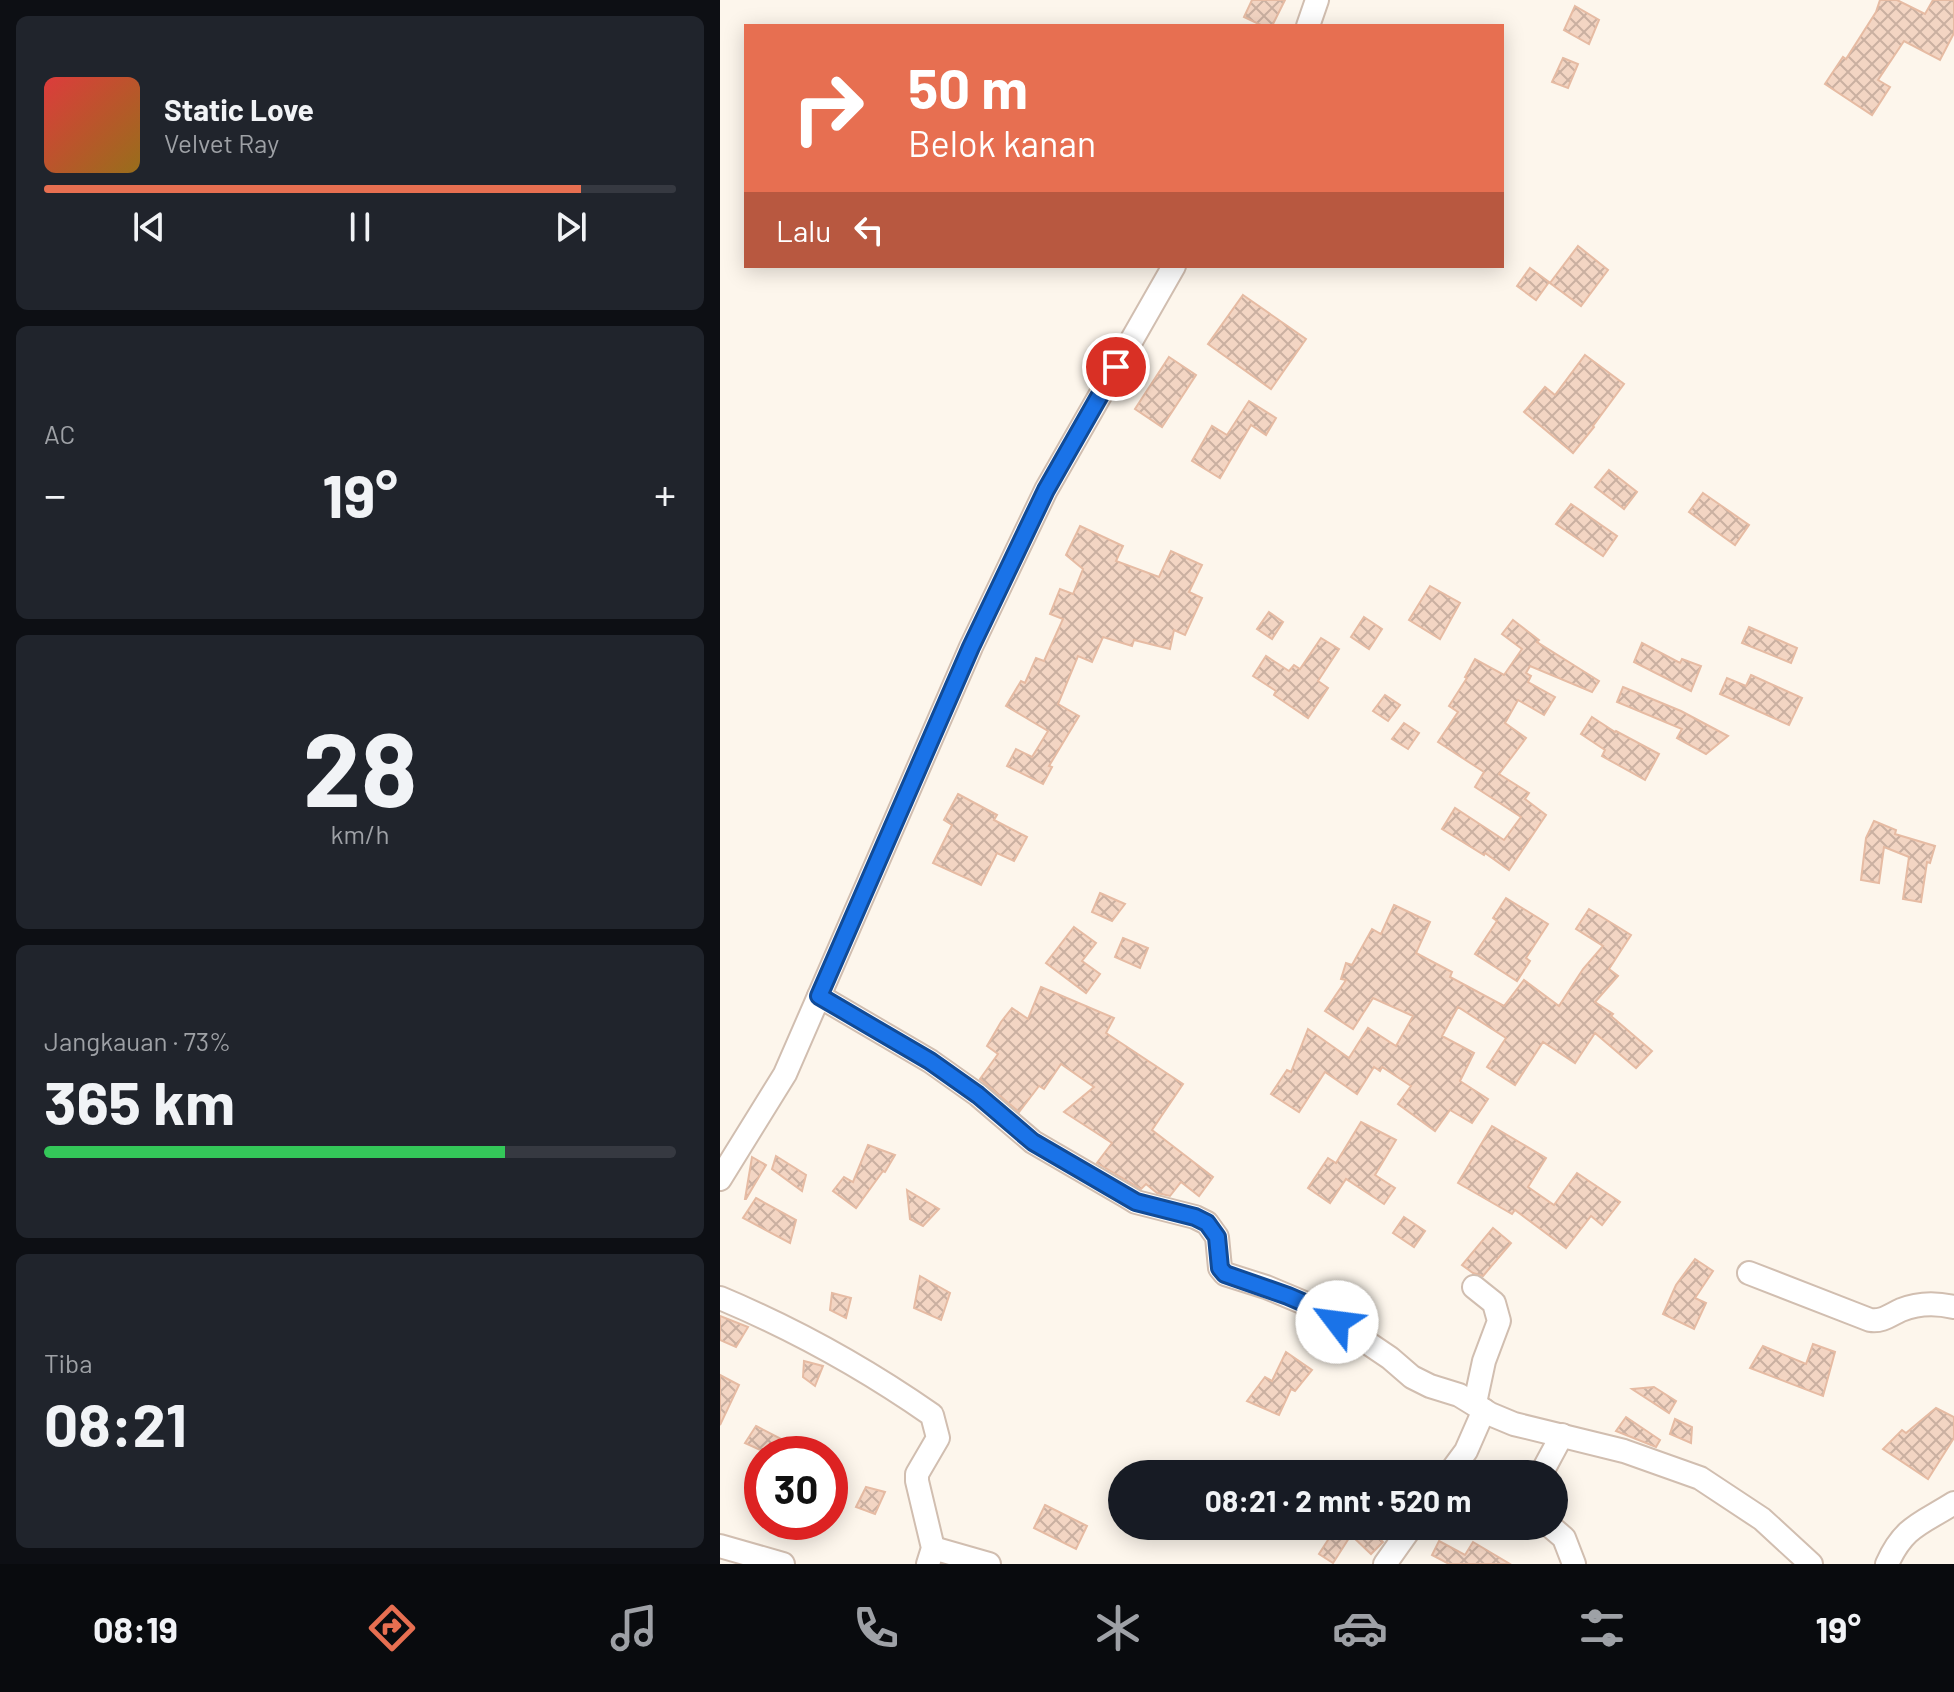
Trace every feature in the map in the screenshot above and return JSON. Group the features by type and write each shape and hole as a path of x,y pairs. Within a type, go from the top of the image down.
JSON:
{"street":[{"path":"1309,24 1317,0"},
{"path":"720,1179 785,1074 971,647 1046,490 1173,268"},
{"path":"819,996 930,1061 978,1095 1033,1142 1136,1202 1207,1223 1217,1237 1220,1268 1225,1274 1316,1308 1390,1358 1412,1377 1514,1424 1657,1461 1700,1478 1762,1519 1811,1564"},
{"path":"1749,1273 1870,1320 1878,1321 1920,1305 1954,1307"},
{"path":"1459,1460 1466,1451 1480,1407 1484,1361 1499,1321 1494,1303 1474,1287"},
{"path":"720,1298 753,1311 881,1380 932,1415 938,1438 917,1474 930,1556 989,1564"},
{"path":"1549,1460 1562,1435"},
{"path":"1887,1564 1897,1542 1905,1534 1954,1503"},
{"path":"1385,1564 1402,1540"},
{"path":"1565,1540 1574,1564"},
{"path":"720,1546 783,1564"}],"building":[{"path":"1252,0 1285,0 1273,24 1259,24 1244,17"},
{"path":"1880,0 1897,0 1925,14 1933,0 1954,0 1954,33 1940,60 1904,41 1878,80 1890,87 1872,115 1825,84 1843,57 1846,59 1876,12"},
{"path":"1575,6 1599,20 1589,44 1564,30"},
{"path":"1563,58 1578,64 1568,88 1552,82"},
{"path":"1578,246 1608,270 1581,306 1550,283"},
{"path":"1530,268 1549,282 1536,300 1517,286"},
{"path":"1243,295 1306,339 1271,389 1208,344"},
{"path":"1585,355 1624,384 1573,453 1524,412 1545,387 1555,395"},
{"path":"1169,357 1196,375 1162,427 1135,409"},
{"path":"1249,401 1276,418 1266,435 1251,425 1220,478 1192,461 1212,426 1227,435"},
{"path":"1609,470 1637,492 1624,509 1595,487"},
{"path":"1703,493 1749,525 1735,545 1689,512"},
{"path":"1571,504 1617,536 1603,556 1556,524"},
{"path":"1080,526 1123,546 1116,561 1159,577 1171,551 1202,565 1189,592 1202,598 1185,635 1174,630 1170,649 1134,640 1132,646 1103,637 1092,662 1078,656 1058,704 1079,716 1049,766 1052,767 1043,784 1007,766 1016,749 1032,757 1048,731 1006,706 1021,681 1025,683 1036,658 1044,661 1063,619 1050,614 1060,589 1073,594 1083,569 1066,555"},
{"path":"1430,586 1460,603 1440,639 1409,620"},
{"path":"1269,612 1283,622 1272,639 1257,629"},
{"path":"1364,617 1382,629 1369,649 1351,637"},
{"path":"1513,620 1539,640 1537,642 1599,681 1592,692 1530,666 1526,673 1531,676 1528,682 1555,697 1544,715 1518,700 1505,723 1526,738 1499,774 1529,793 1525,799 1546,815 1509,870 1442,829 1455,808 1504,840 1521,817 1475,787 1484,772 1438,742 1458,712 1449,706 1475,659 1504,675 1522,649 1502,634"},
{"path":"1749,627 1797,648 1791,663 1742,643"},
{"path":"1321,638 1339,649 1318,681 1328,688 1308,718 1253,676 1266,656 1289,671 1294,665 1300,669"},
{"path":"1642,643 1680,663 1682,659 1701,666 1691,691 1634,662"},
{"path":"1751,675 1802,698 1789,725 1720,694 1727,678 1746,686"},
{"path":"1623,687 1681,711 1728,736 1706,754 1677,738 1682,729 1617,702"},
{"path":"1385,695 1400,705 1388,721 1373,711"},
{"path":"1592,717 1659,754 1645,780 1602,756 1605,750 1581,734"},
{"path":"1404,723 1419,733 1408,749 1392,739"},
{"path":"958,794 997,815 994,820 1027,837 1014,861 997,853 981,885 933,863 952,825 944,820"},
{"path":"1874,821 1896,830 1895,834 1935,846 1930,863 1927,862 1921,902 1903,899 1909,857 1884,847 1879,883 1861,880 1866,838"},
{"path":"1100,893 1125,904 1112,921 1092,912"},
{"path":"1506,898 1548,924 1526,958 1530,961 1517,981 1475,954 1497,921 1493,918"},
{"path":"1394,905 1430,922 1416,953 1452,972 1450,977 1504,1006 1524,980 1559,1006 1583,969 1603,946 1576,929 1589,909 1631,935 1609,969 1618,976 1595,1002 1613,1014 1611,1016 1652,1051 1636,1068 1595,1033 1575,1063 1543,1042 1515,1085 1487,1067 1506,1038 1458,1007 1442,1036 1474,1053 1460,1081 1488,1099 1472,1123 1450,1110 1435,1131 1398,1104 1411,1086 1382,1067 1380,1071 1374,1067 1357,1094 1325,1072 1299,1112 1271,1094 1287,1070 1291,1072 1308,1029 1349,1058 1368,1028 1396,1046 1413,1016 1373,998 1353,1029 1325,1011 1346,980 1341,979 1346,963 1352,965 1372,929 1381,934"},
{"path":"1074,927 1096,943 1082,961 1100,974 1086,993 1046,963"},
{"path":"1123,938 1148,948 1140,968 1115,957"},
{"path":"1041,987 1114,1018 1106,1033 1183,1084 1152,1130 1213,1177 1199,1196 1181,1182 1170,1196 1157,1193 1146,1184 1141,1189 1097,1163 1112,1143 1064,1112 1094,1087 1061,1064 1044,1089 1039,1086 1019,1112 980,1079 998,1054 987,1046 1001,1022 1012,1008 1028,1019"},
{"path":"1361,1122 1396,1140 1375,1175 1395,1188 1384,1204 1346,1179 1330,1203 1308,1188 1328,1158 1336,1163"},
{"path":"1492,1126 1546,1158 1528,1187 1554,1205 1577,1173 1620,1202 1602,1225 1591,1216 1566,1248 1515,1210 1512,1214 1458,1183"},
{"path":"868,1145 895,1155 856,1208 833,1191 844,1177 853,1182"},
{"path":"776,1156 806,1175 802,1191 772,1169"},
{"path":"752,1157 766,1165 745,1199"},
{"path":"907,1190 939,1209 923,1226 910,1219"},
{"path":"756,1198 796,1220 790,1243 743,1218"},
{"path":"1404,1217 1425,1231 1414,1247 1393,1233"},
{"path":"1493,1228 1511,1243 1483,1276 1473,1273 1462,1265"},
{"path":"1695,1259 1713,1271 1695,1298 1706,1303 1694,1329 1663,1314 1676,1285"},
{"path":"920,1276 950,1293 941,1320 914,1308"},
{"path":"832,1293 851,1298 846,1318 830,1310"},
{"path":"720,1316 748,1327 736,1347 720,1340"},
{"path":"1813,1344 1835,1352 1823,1396 1750,1368 1763,1346 1806,1364"},
{"path":"1286,1352 1312,1370 1295,1391 1291,1389 1279,1415 1247,1401 1265,1377 1272,1381"},
{"path":"804,1361 823,1366 815,1386 803,1377"},
{"path":"720,1375 739,1385 720,1425"},
{"path":"1654,1387 1676,1401 1669,1413 1632,1389"},
{"path":"1936,1408 1954,1417 1954,1438 1928,1479 1883,1449 1902,1430 1906,1433"},
{"path":"1626,1417 1660,1440 1656,1447 1616,1431"},
{"path":"1675,1419 1692,1427 1691,1443 1670,1434"},
{"path":"756,1426 775,1436 750,1436"},
{"path":"866,1487 885,1492 875,1514 856,1507"},
{"path":"1045,1505 1087,1526 1076,1549 1034,1528"},
{"path":"1328,1540 1348,1540 1333,1563 1319,1554"},
{"path":"1356,1540 1381,1540 1383,1542 1371,1554"},
{"path":"1439,1541 1465,1555 1473,1542 1510,1564 1449,1564 1432,1555"}],"route":[{"path":"1116,367 1046,490 971,647 819,996 930,1061 978,1095 1033,1142 1136,1202 1207,1223 1217,1237 1218,1262 1225,1274 1316,1308 1337,1322"}]}
